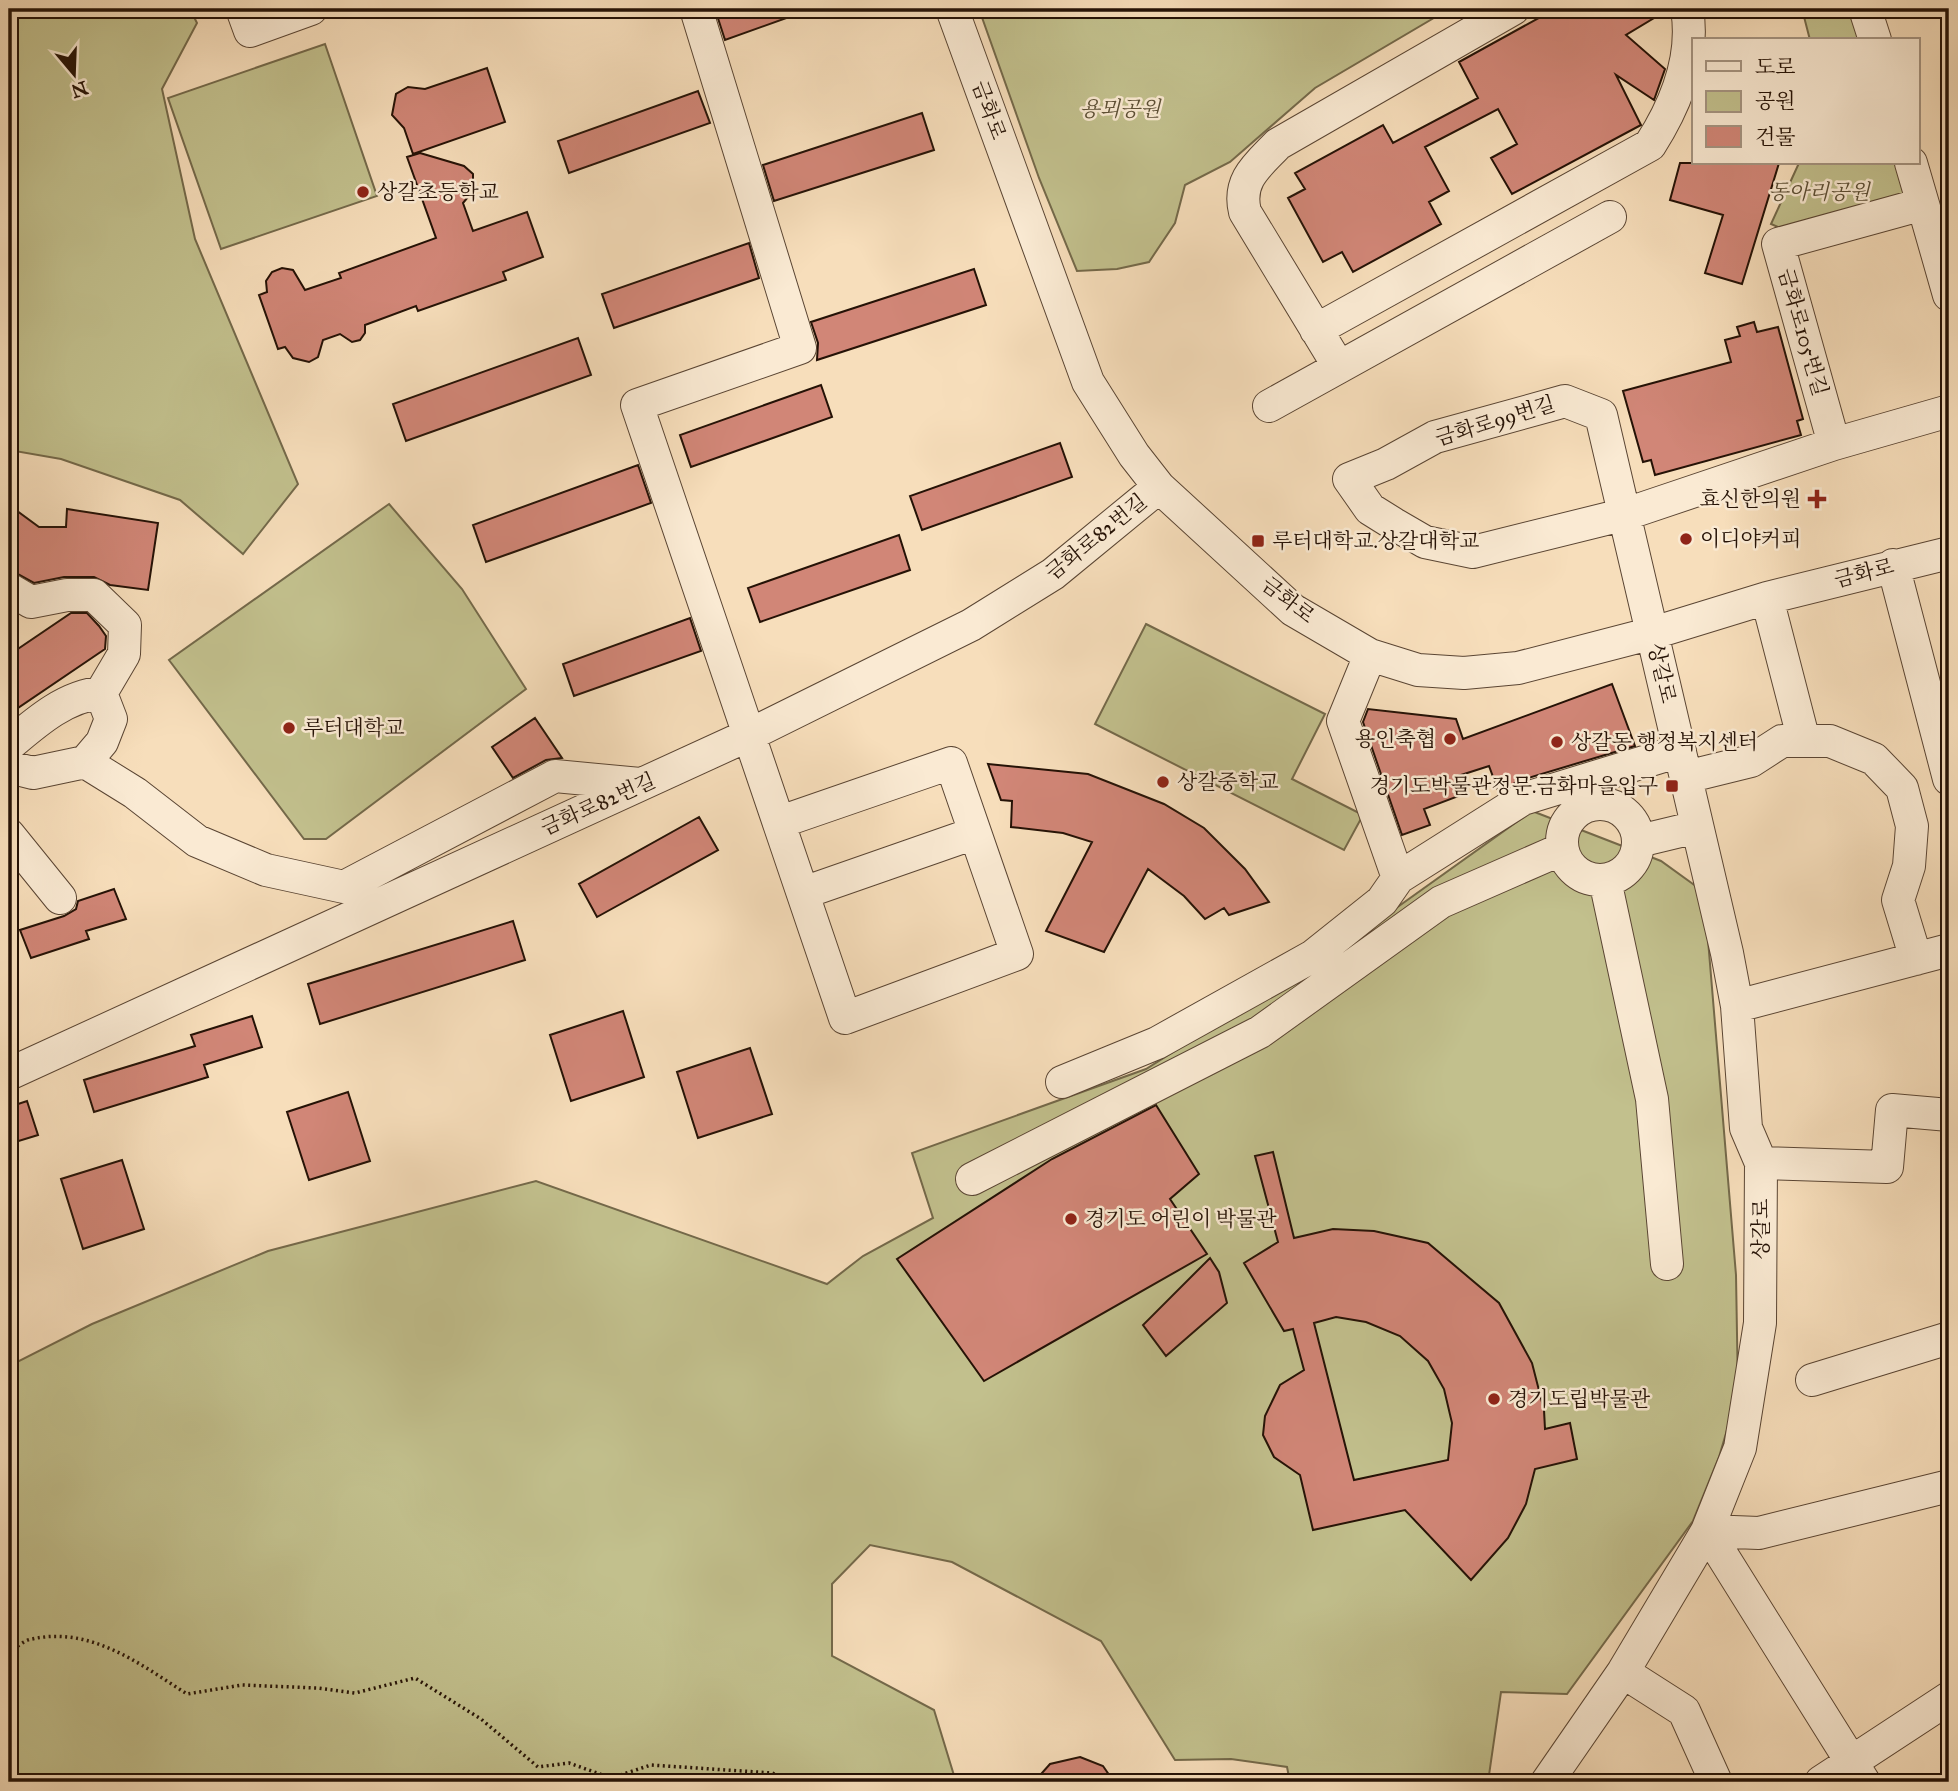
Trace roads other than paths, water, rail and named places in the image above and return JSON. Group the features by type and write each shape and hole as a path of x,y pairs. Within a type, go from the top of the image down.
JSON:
{"street":[{"path":"242,9 250,31 311,9"},
{"path":"696,9 800,348 637,405 751,734 803,893 845,1018 1017,954 951,762 780,822"},
{"name":"금화로","path":"952,9 1088,382 1134,455 1159,486 1293,610 1370,655 1418,670 1464,673 1518,668 1653,633 1767,598 1949,553"},
{"path":"1339,367 1245,212 1242,201 1247,176 1278,144 1513,9"},
{"path":"1316,330 1650,145 1671,112 1686,63 1687,9"},
{"path":"1865,9 1874,38"},
{"path":"1911,164 1949,295"},
{"name":"금화로105번길","path":"1834,444 1778,244 1923,204"},
{"path":"1269,406 1609,216"},
{"path":"1497,229 1518,267"},
{"name":"금화로99번길","path":"1626,514 1473,552 1425,541 1394,524 1370,509 1349,479 1386,464 1435,437 1565,401 1601,415 1626,514 1653,633"},
{"path":"1626,514 1834,444 1949,411"},
{"name":"금화로82번길","path":"9,1074 751,734 971,625 1053,574 1159,486"},
{"path":"1893,565 1948,767"},
{"path":"9,589 31,602 67,595 94,595 125,625 124,654 101,693"},
{"path":"1767,598 1804,741"},
{"name":"상갈로","path":"1547,1782 1623,1672 1707,1531 1740,1448 1753,1381 1760,1323 1760,1163 1746,1128 1737,1006 1653,633"},
{"path":"1370,655 1343,720 1398,878"},
{"path":"101,693 111,719 102,742 85,762 33,773 10,758 37,722 83,695 101,693"},
{"path":"1062,1082 1157,1043 1313,956 1382,901 1398,878 1523,799 1683,764 1751,761 1782,741 1830,741 1874,760 1902,788 1912,826 1909,866 1898,900 1916,959"},
{"path":"85,762 135,793 197,841 266,870 344,887 555,776 642,784"},
{"path":"1595,804 1608,804 1630,817 1639,841 1631,866 1621,874 1605,880 1585,877 1574,871 1562,849 1562,836 1573,814 1595,804"},
{"path":"1639,841 1697,827"},
{"path":"803,893 975,833"},
{"path":"9,835 60,898"},
{"path":"972,1179 1260,1032 1441,902 1562,849"},
{"path":"1605,880 1652,1099 1667,1264"},
{"path":"1737,1006 1949,950"},
{"path":"1760,1163 1887,1167 1892,1110 1949,1115"},
{"path":"1812,1380 1949,1338"},
{"path":"1707,1531 1759,1533 1949,1486"},
{"path":"1707,1531 1857,1773"},
{"path":"1623,1672 1684,1711 1716,1782"},
{"path":"1821,1782 1857,1773 1949,1698"}],"place":[{"name":"상갈초등학교","path":"363,192"},
{"name":"효신한의원","path":"1817,499"},
{"name":"이디야커피","path":"1686,539"},
{"name":"루터대학교.상갈대학교","path":"1258,541"},
{"name":"루터대학교","path":"289,728"},
{"name":"용인축협","path":"1450,739"},
{"name":"상갈동 행정복지센터","path":"1557,742"},
{"name":"상갈중학교","path":"1163,782"},
{"name":"경기도박물관정문.금화마을입구","path":"1672,786"},
{"name":"경기도 어린이 박물관","path":"1071,1219"},
{"name":"경기도립박물관","path":"1494,1399"}],"park label":[{"name":"용뫼공원","path":"1120,109"},
{"name":"동아리공원","path":"1819,192"}]}
